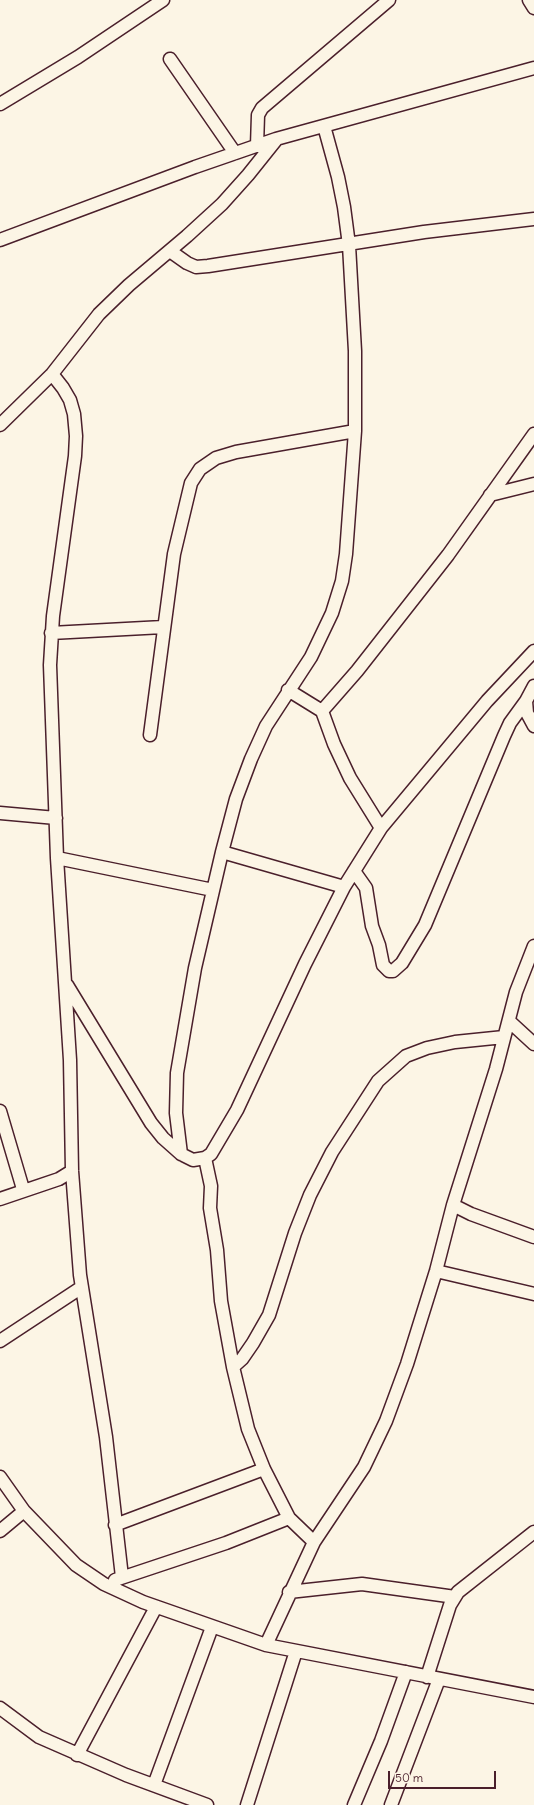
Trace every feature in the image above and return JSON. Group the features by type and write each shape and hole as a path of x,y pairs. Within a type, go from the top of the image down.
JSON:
{"street":[{"path":"0,104 78,57 163,0"},
{"path":"257,146 258,115 262,108 389,0"},
{"path":"529,0 534,8"},
{"path":"170,59 235,153"},
{"path":"0,240 276,139 534,68"},
{"path":"181,1154 176,1113 177,1073 195,968 236,799 251,759 266,726 314,650 332,613 342,581 348,538 355,431 355,351 349,245 338,177 324,126"},
{"path":"0,426 52,374 99,314 227,199 276,139"},
{"path":"170,251 179,258 196,267 349,245 424,232 534,219"},
{"path":"52,374 70,400 74,414 76,436 75,456 64,523 51,633 51,695 57,858 67,984 72,1172 82,1287 106,1437 122,1577"},
{"path":"150,735 174,554 191,484 200,469 216,458 236,452 355,431"},
{"path":"322,711 357,671 434,572 534,434"},
{"path":"490,495 534,484"},
{"path":"51,633 164,627"},
{"path":"67,984 138,1105 163,1138 181,1154 193,1160 205,1158 211,1154 237,1110 344,887 381,828 487,701 534,651"},
{"path":"354,871 362,880 368,895 370,916 383,965 389,971 393,971 402,963 425,925 504,736 510,723 526,701 534,686"},
{"path":"288,690 322,711 334,744 350,778 381,828"},
{"path":"526,701 527,713 534,726"},
{"path":"0,813 56,818"},
{"path":"222,852 344,887"},
{"path":"57,858 213,890"},
{"path":"266,1645 314,1542 364,1467 386,1421 407,1364 436,1271 453,1205 494,1076 516,992 534,946"},
{"path":"509,1021 534,1044"},
{"path":"233,1367 242,1359 254,1344 269,1315 295,1233 310,1195 339,1140 378,1081 406,1056 427,1048 455,1042 504,1037"},
{"path":"0,1111 23,1189"},
{"path":"205,1158 211,1186 210,1208 217,1250 221,1301 233,1367 248,1429 264,1469 289,1518 314,1542"},
{"path":"0,1199 23,1189 59,1179 72,1172"},
{"path":"453,1205 471,1214 534,1237"},
{"path":"436,1271 534,1294"},
{"path":"0,1341 82,1287"},
{"path":"115,1525 264,1469"},
{"path":"0,1477 24,1511 76,1565 104,1584 156,1607 266,1645 534,1697"},
{"path":"0,1531 24,1511"},
{"path":"104,1584 226,1543 289,1518"},
{"path":"391,1805 433,1678 450,1605 466,1584 534,1532"},
{"path":"290,1592 362,1584 455,1597"},
{"path":"77,1755 156,1607"},
{"path":"154,1785 212,1627"},
{"path":"247,1805 296,1651"},
{"path":"354,1805 381,1741 406,1672"},
{"path":"0,1708 40,1737 77,1755 207,1805"}]}
